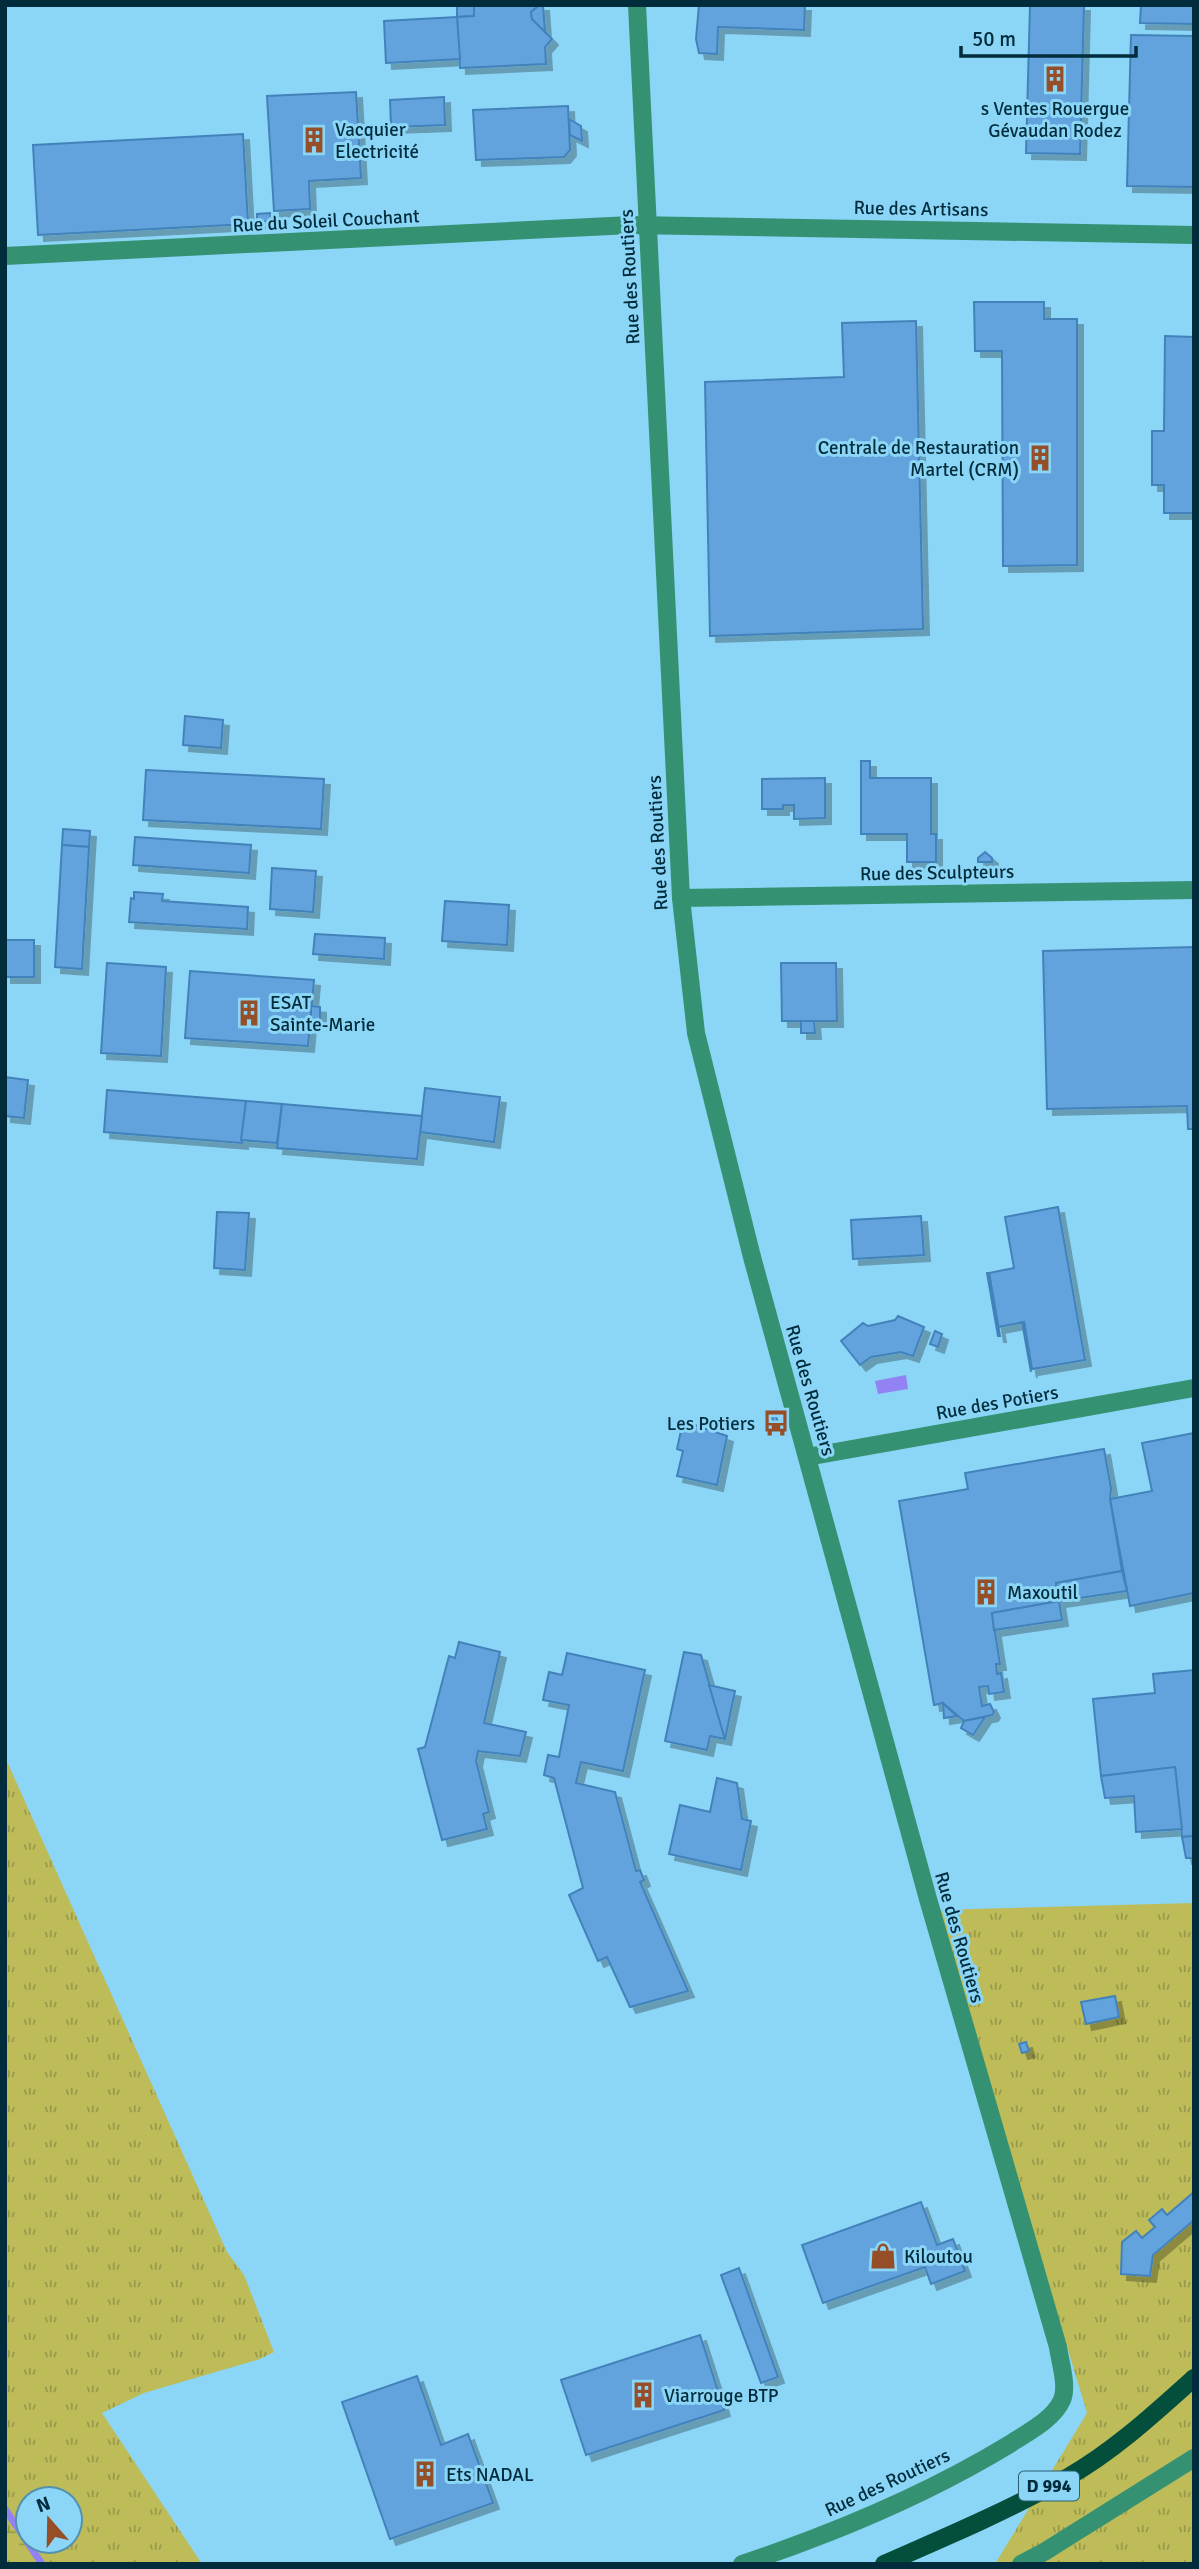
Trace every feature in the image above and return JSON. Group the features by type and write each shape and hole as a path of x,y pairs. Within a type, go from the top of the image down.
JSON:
{"main road":[{"name":"D 994","path":"884,2564 968,2528 1070,2476 1143,2424 1194,2378"}],"street":[{"name":"Rue des Routiers","path":"637,5 681,898 696,1033 752,1257 928,1899 1058,2347 1064,2397 1054,2413 1024,2435 909,2498 840,2529 743,2564"},
{"name":"Rue des Artisans","path":"648,225 1194,235"},
{"name":"Rue du Soleil Couchant","path":"5,256 648,225"},
{"name":"Rue des Sculpteurs","path":"681,898 1194,890"},
{"name":"Rue des Potiers","path":"807,1457 1194,1388"},
{"path":"1021,2564 1067,2539 1194,2458"}],"green space":[{"path":"5,1757 227,2252 244,2275 274,2352 260,2359 144,2393 102,2413 202,2564 5,2564"},
{"path":"1194,1903 1194,2564 995,2564 1087,2413 936,1910"},
{"path":"5,2507 14,2520 14,2552 5,2543"},
{"path":"16,2555 40,2555 46,2564 25,2564"}],"shaded area":[{"path":"906,1375 908,1389 878,1394 875,1381"}],"building":[{"path":"457,5 474,5 474,16 457,17"},
{"path":"474,5 540,5 531,12 532,19 552,39 545,47 546,64 460,68 457,17 474,16"},
{"path":"543,5 545,32 532,19 531,12"},
{"path":"699,5 805,5 804,30 718,27 717,54 699,53 696,39"},
{"name":"s Ventes Rouergue Gévaudan Rodez","path":"1030,5 1084,5 1080,154 1026,153"},
{"path":"1141,5 1194,5 1194,24 1140,23"},
{"path":"457,17 460,59 386,63 384,21"},
{"path":"1131,35 1194,36 1194,187 1127,186"},
{"name":"Vacquier Electricité","path":"356,92 361,178 309,181 310,209 274,211 267,96"},
{"path":"444,97 445,125 391,127 390,100"},
{"path":"568,106 570,150 564,157 476,160 473,110"},
{"path":"569,119 581,126 582,141 570,135"},
{"path":"243,134 248,224 38,235 33,145"},
{"path":"270,213 271,221 257,222 257,214"},
{"name":"Centrale de Restauration Martel (CRM)","path":"974,302 1044,302 1044,319 1077,319 1077,565 1003,566 1002,351 975,351"},
{"path":"916,321 923,629 710,636 705,382 844,377 842,323"},
{"path":"1165,336 1194,337 1194,513 1164,513 1164,485 1152,485 1152,431 1164,431"},
{"path":"185,716 223,720 221,748 183,745"},
{"path":"861,761 870,761 870,778 931,778 931,834 936,834 936,862 907,862 907,834 861,834"},
{"path":"146,770 324,779 321,829 143,820"},
{"path":"825,778 825,818 794,819 794,805 783,805 783,809 762,809 762,779"},
{"path":"63,829 90,831 89,847 62,845"},
{"path":"135,837 251,845 249,873 133,865"},
{"path":"62,845 89,847 82,969 55,967"},
{"path":"985,852 992,858 992,862 978,862 978,858"},
{"path":"272,868 316,871 313,912 270,909"},
{"path":"134,892 163,894 162,901 248,907 247,929 129,922"},
{"path":"445,901 509,905 507,945 442,941"},
{"path":"315,934 385,938 384,959 313,954"},
{"path":"5,940 34,940 34,977 5,977"},
{"path":"1194,947 1194,1129 1188,1129 1187,1106 1047,1109 1043,951"},
{"path":"107,963 166,967 161,1056 101,1053"},
{"path":"781,963 836,963 837,1021 782,1021"},
{"name":"ESAT Sainte-Marie","path":"190,971 314,980 308,1046 185,1038"},
{"path":"311,1006 320,1007 320,1020 311,1019"},
{"path":"801,1021 814,1021 815,1033 801,1033"},
{"path":"5,1077 28,1080 24,1118 5,1116"},
{"path":"425,1088 500,1097 494,1142 420,1132"},
{"path":"107,1090 246,1101 242,1143 104,1132"},
{"path":"246,1101 282,1104 277,1143 241,1140"},
{"path":"282,1104 422,1116 417,1159 277,1148"},
{"path":"1058,1207 1085,1360 1032,1369 1024,1322 998,1327 989,1273 1014,1268 1005,1217"},
{"path":"217,1212 249,1213 245,1270 214,1268"},
{"path":"921,1216 924,1255 853,1259 851,1220"},
{"path":"989,1273 1000,1336 998,1336"},
{"path":"898,1316 924,1327 913,1356 901,1352 871,1357 860,1365 841,1341 863,1323 868,1326 895,1320"},
{"path":"1022,1322 1024,1322 1031,1372"},
{"path":"935,1331 942,1334 938,1347 930,1344"},
{"path":"776,1416 780,1429 775,1430 772,1417"},
{"path":"683,1421 727,1436 717,1485 677,1476 683,1451 677,1449"},
{"path":"1194,1433 1194,1593 1130,1606 1110,1499 1152,1491 1142,1443"},
{"name":"Maxoutil","path":"1104,1449 1122,1571 1056,1583 1059,1601 992,1613 1000,1664 996,1664 997,1674 1001,1673 1004,1692 989,1694 988,1686 979,1687 982,1706 990,1704 994,1712 992,1715 964,1721 943,1703 934,1705 899,1501 968,1489 965,1473"},
{"path":"1122,1571 1127,1591 1059,1601 1056,1583"},
{"path":"1059,1601 1062,1620 994,1630 992,1613"},
{"path":"459,1642 500,1652 484,1723 526,1732 520,1756 478,1751 476,1761 489,1812 483,1814 487,1829 442,1840 418,1749 425,1747 449,1656 455,1658"},
{"path":"684,1652 701,1655 725,1739 710,1736 707,1750 665,1741"},
{"path":"567,1653 645,1670 623,1771 581,1762 576,1783 615,1792 636,1871 640,1870 644,1880 640,1882 688,1991 630,2007 607,1957 598,1961 569,1895 583,1888 554,1778 544,1775 548,1755 559,1757 569,1705 543,1700 549,1672 562,1675"},
{"path":"1194,1670 1194,1836 1182,1837 1175,1767 1101,1776 1093,1699 1155,1693 1153,1674"},
{"path":"709,1685 735,1691 725,1739"},
{"path":"943,1703 947,1707 957,1716 944,1718"},
{"path":"985,1717 973,1735 961,1728 964,1721"},
{"path":"1175,1767 1182,1829 1136,1832 1134,1796 1105,1798 1101,1776"},
{"path":"717,1778 737,1783 742,1819 751,1821 741,1870 669,1854 680,1805 710,1812"},
{"path":"1194,1836 1194,1858 1186,1858 1182,1837"},
{"path":"1115,1996 1119,2017 1086,2024 1081,2002"},
{"path":"1026,2042 1029,2051 1022,2053 1019,2044"},
{"path":"1194,2192 1194,2220 1153,2255 1150,2276 1121,2274 1122,2242 1136,2231 1142,2238 1155,2227 1149,2220 1162,2209 1167,2215"},
{"name":"Kiloutou","path":"921,2202 937,2245 953,2239 965,2271 931,2284 925,2267 823,2303 802,2245"},
{"path":"739,2268 778,2377 761,2383 721,2275"},
{"name":"Viarrouge BTP","path":"700,2335 724,2410 586,2455 561,2380"},
{"name":"Ets NADAL","path":"417,2376 441,2445 468,2434 493,2503 390,2539 342,2402"}],"waterway":[{"path":"5,2509 42,2564"}],"place":[{"name":"s Ventes Rouergue Gévaudan Rodez","path":"1055,79"},
{"name":"Vacquier Electricité","path":"314,140"},
{"name":"Centrale de Restauration Martel (CRM)","path":"1040,458"},
{"name":"ESAT Sainte-Marie","path":"249,1013"},
{"name":"Les Potiers","path":"776,1423"},
{"name":"Maxoutil","path":"986,1592"},
{"name":"Kiloutou","path":"883,2256"},
{"name":"Viarrouge BTP","path":"643,2395"},
{"name":"Ets NADAL","path":"425,2474"}]}
